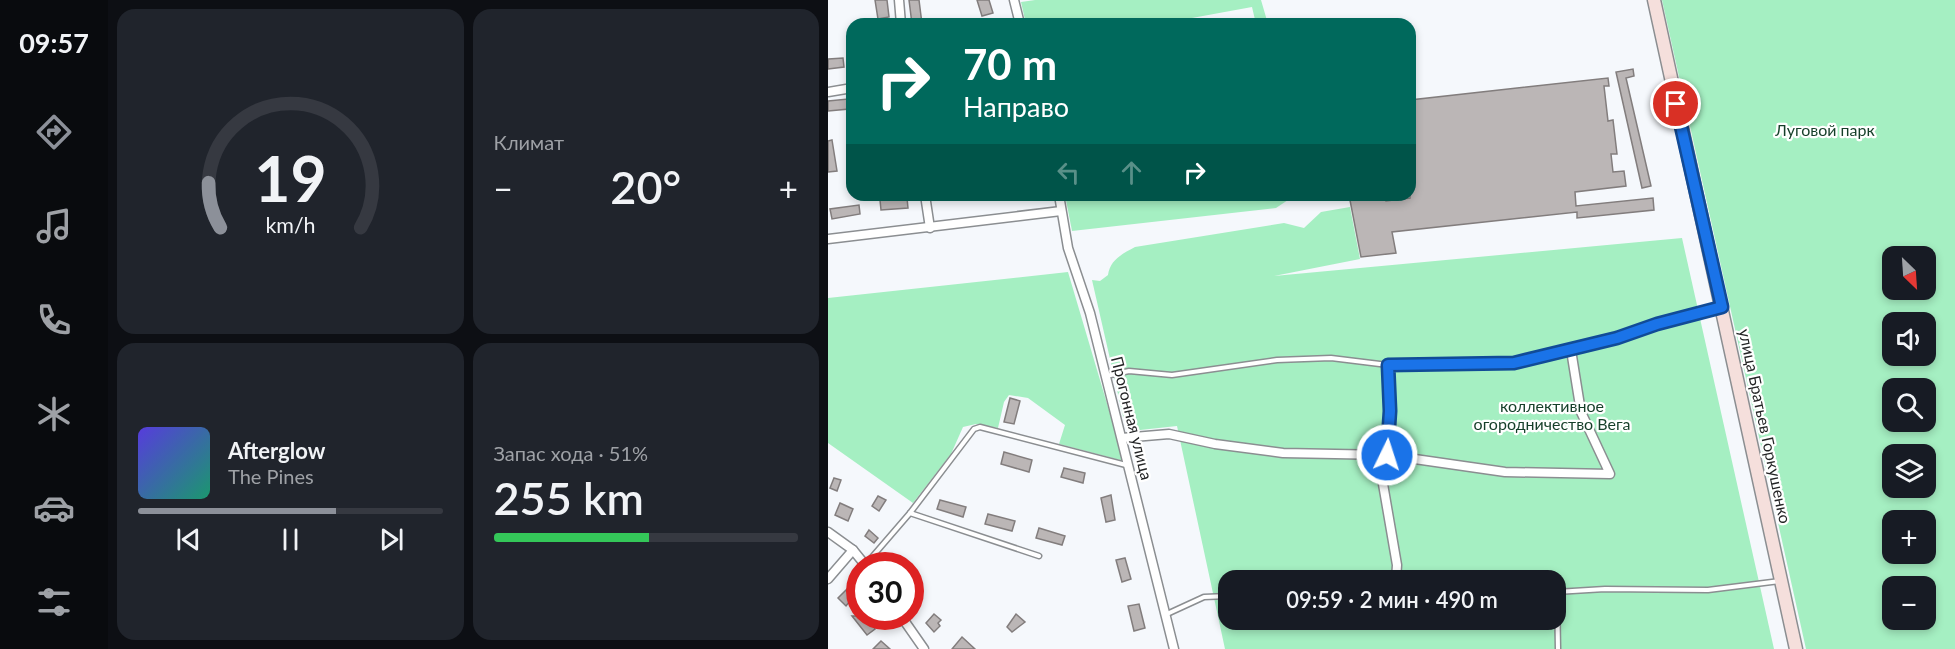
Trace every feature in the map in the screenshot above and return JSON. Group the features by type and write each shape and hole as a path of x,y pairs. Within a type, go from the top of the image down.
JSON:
{"street":[{"path":"899,0 901,18"},
{"path":"1014,0 1018,18"},
{"name":"улица Братьев Горкушенко","path":"1654,0 1796,649"},
{"path":"828,92 846,89"},
{"path":"926,201 930,228"},
{"name":"Прогонная улица","path":"1060,201 1068,248 1090,313 1174,649"},
{"path":"828,239 1061,211"},
{"path":"1122,438 1169,434 1215,444 1283,453 1382,455 1505,472 1610,474 1581,412 1571,350"},
{"path":"1388,365 1390,411 1382,455 1397,570"},
{"path":"828,532 853,550 828,579"},
{"path":"911,630 924,649"}],"lane":[{"path":"1106,376 1129,371 1172,375 1288,360 1331,358 1388,365 1514,363 1571,350 1722,307"},
{"path":"877,552 910,513 968,433 980,427 1128,466"},
{"path":"910,513 1039,556"},
{"path":"1566,591 1605,589 1708,590 1781,581"},
{"path":"1165,615 1204,597 1218,596"},
{"path":"1557,630 1558,649"}],"green space":[{"path":"1035,0 1261,0 1266,18 1255,18 1252,7 1192,18 1025,18 1021,2"},
{"name":"Луговой парк","path":"1662,0 1955,0 1955,649 1806,649"},
{"path":"1066,201 1286,201 1276,208 1072,231"},
{"name":"коллективное огородничество Вега","path":"1350,207 1360,259 1274,276 1682,238 1774,649 1225,649 1221,630 1566,630 1566,570 1218,570 1218,616 1177,426 1131,431 1123,416 1092,280 1100,281 1108,275 1114,261 1135,247 1284,223 1304,228 1321,212"},
{"path":"1068,272 1124,461 1059,444 1065,425 1028,398 1009,395 1004,402 998,428 976,424 963,427 951,454 913,503 828,443 828,298"}],"building":[{"path":"875,0 887,0 889,17 878,18"},
{"path":"909,0 919,0 921,18 911,18"},
{"path":"977,0 989,0 993,13 982,16"},
{"path":"843,58 844,67 828,69 828,59"},
{"path":"1633,69 1634,76 1626,78 1651,186 1642,188 1616,72"},
{"path":"1608,78 1609,86 1604,86 1608,121 1613,120 1617,154 1611,154 1613,172 1624,171 1626,186 1575,192 1576,206 1653,198 1654,210 1577,218 1577,212 1392,232 1396,253 1361,257 1350,201 1416,201 1416,99"},
{"path":"846,99 846,109 828,111 828,101"},
{"path":"832,140 837,171 828,172 828,141"},
{"path":"880,201 907,201 908,208 881,210"},
{"path":"859,205 860,214 832,219 830,209"},
{"path":"1010,398 1020,401 1014,424 1004,422"},
{"path":"1004,452 1032,460 1029,472 1001,464"},
{"path":"1064,468 1085,473 1083,483 1061,477"},
{"path":"834,478 841,480 837,491 830,488"},
{"path":"1111,495 1115,520 1106,522 1101,498"},
{"path":"878,496 886,500 879,511 872,506"},
{"path":"940,500 966,507 963,517 937,509"},
{"path":"840,503 853,509 848,521 835,515"},
{"path":"988,514 1015,521 1012,531 985,524"},
{"path":"1039,528 1065,536 1062,545 1036,538"},
{"path":"869,530 878,538 874,543 865,536"},
{"path":"1125,558 1131,579 1122,582 1116,560"},
{"path":"846,590 846,606 838,598"},
{"path":"1139,604 1145,628 1134,631 1128,606"},
{"path":"934,614 941,620 938,623 940,626 934,632 926,623"},
{"path":"1016,614 1025,622 1012,632 1007,627"},
{"path":"863,630 874,630 867,635"},
{"path":"962,637 975,649 952,649"},
{"path":"881,641 890,649 873,649"}],"route":[{"path":"1387,455 1390,411 1388,365 1514,363 1617,338 1657,324 1722,307 1676,104"}]}
